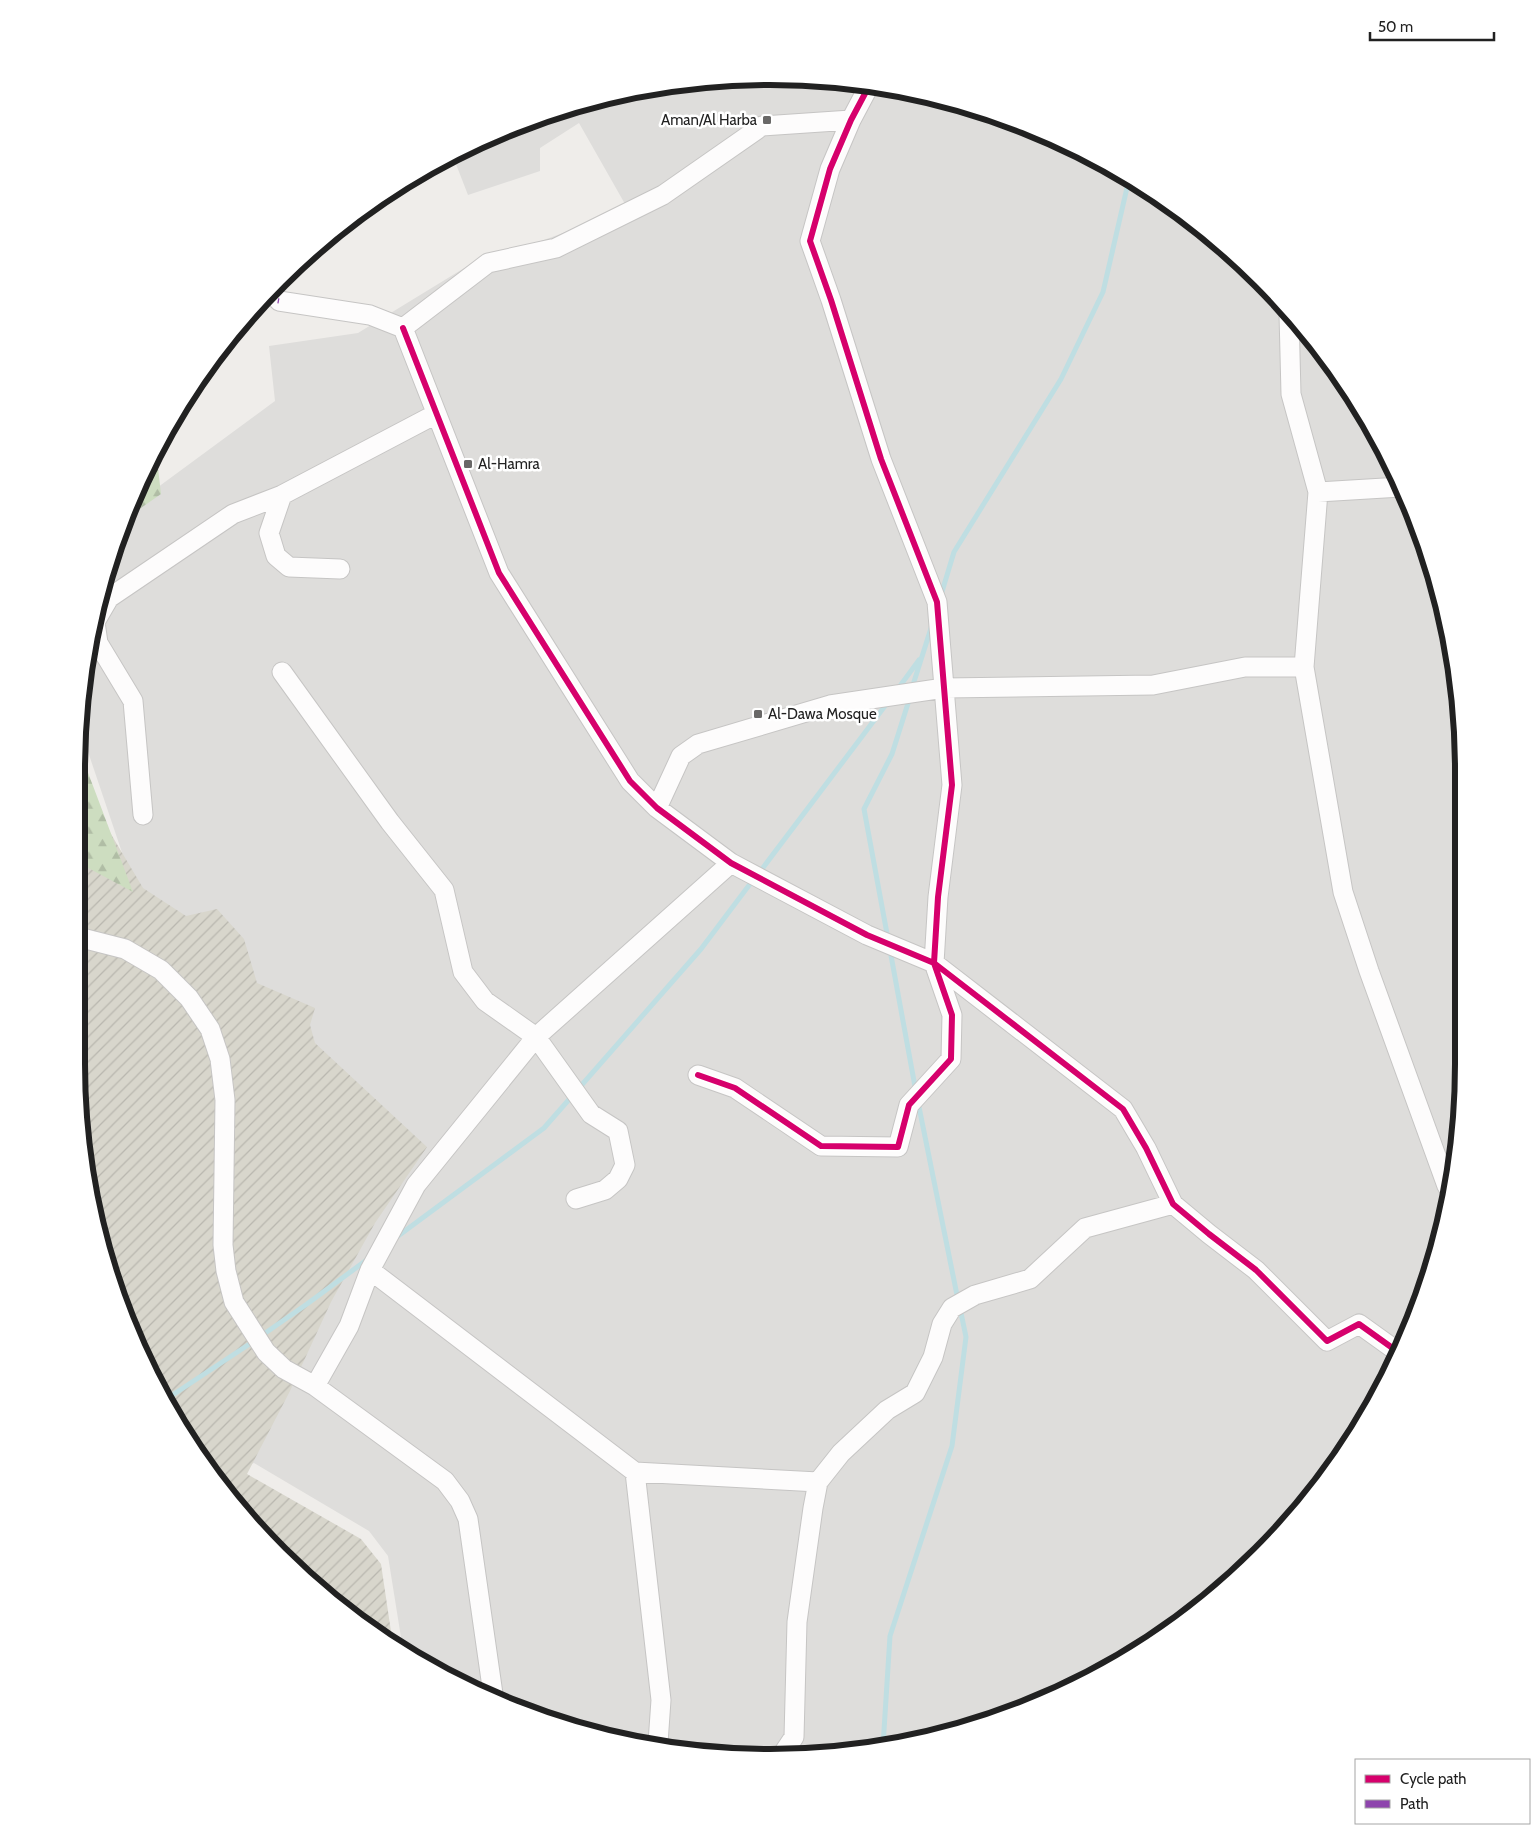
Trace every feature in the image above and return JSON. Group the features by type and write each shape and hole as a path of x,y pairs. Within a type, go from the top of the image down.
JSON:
{"street":[{"path":"698,1075 735,1088 821,1146 898,1147 909,1105 951,1059 952,1015 934,963 938,897 952,785 937,602 881,459 831,300 810,241 830,169 851,120 866,92"},
{"path":"403,328 488,263 556,248 663,195 762,126 851,120"},
{"path":"279,302 370,315 403,328 498,572 630,780 657,808 731,863 867,935 934,963 1123,1109 1146,1148 1173,1204 1256,1270 1326,1341 1359,1324 1393,1348"},
{"path":"1289,323 1291,394 1318,492 1304,668 1343,892 1369,971 1445,1180"},
{"path":"105,604 109,598 233,514 282,495 436,414"},
{"path":"1318,492 1393,487"},
{"path":"282,495 269,533 276,556 289,567 340,569"},
{"path":"98,639 133,701 143,815"},
{"path":"657,808 681,756 698,744 830,706 944,688 1153,685 1245,667 1304,668"},
{"path":"282,672 390,822 444,890 463,972 485,1001 536,1037 591,1114 618,1131 625,1165 618,1179 605,1190 576,1199"},
{"path":"315,1386 349,1326 370,1270 416,1185 536,1037 731,863"},
{"path":"85,940 125,949 161,970 189,998 210,1029 220,1059 225,1100 223,1245 226,1270 234,1302 266,1352 284,1368 315,1386 444,1481 460,1501 468,1519 492,1690"},
{"path":"786,1749 794,1737 797,1622 818,1482 841,1453 887,1410 915,1392 933,1357 942,1324 952,1308 976,1295 1030,1278 1085,1228 1173,1204"},
{"path":"370,1270 635,1472 818,1482"},
{"path":"635,1472 661,1700 658,1739"}],"shaded area":[{"path":"725,86 815,86 904,98 990,121 1032,137 1073,156 1151,200 1222,255 1254,286 1285,318 1340,389 1384,467 1403,508 1419,550 1442,636 1454,725 1455,1064 1454,1109 1442,1198 1419,1284 1403,1326 1384,1367 1340,1445 1285,1516 1254,1548 1222,1579 1151,1634 1073,1678 1032,1697 990,1713 904,1736 859,1743 815,1748 725,1748 636,1736 593,1726 550,1713 508,1697 467,1678 402,1642 388,1556 369,1531 254,1463 222,1475 200,1445 156,1367 137,1326 121,1284 98,1198 91,1153 86,1109 85,1038 135,891 86,745 91,681 98,636 121,550 141,500 275,401 269,346 358,333 479,259 516,250 602,219 625,204 579,123 540,148 540,171 468,195 455,162 467,156 508,137 550,121 636,98 681,91"},
{"path":"85,792 143,888 186,916 217,909 244,939 257,983 315,1008 310,1025 315,1043 427,1147 375,1223 331,1302 290,1391 247,1474 361,1539 381,1564 392,1636 318,1579 255,1516 227,1481 200,1445 156,1367 137,1326 121,1284 98,1198 86,1109"}],"green space":[{"path":"158,464 161,494 136,512"},
{"path":"85,765 133,892 85,866"}],"waterway":[{"path":"941,595 954,552 1061,379 1103,292 1127,186"},
{"path":"912,688 932,625"},
{"path":"897,690 919,660"},
{"path":"888,939 864,809 892,754 910,697"},
{"path":"759,873 888,702"},
{"path":"394,1239 544,1128 701,949 753,880"},
{"path":"890,950 916,1092"},
{"path":"918,1102 958,1300"},
{"path":"261,1336 368,1259"},
{"path":"883,1739 890,1636 952,1446 966,1337 960,1308"},
{"path":"171,1396 254,1341"}],"marked path":[{"path":"273,300 279,301"}],"cycle path":[{"path":"698,1075 735,1088 821,1146 898,1147 909,1105 951,1059 952,1015 934,963 938,897 952,785 937,602 881,459 831,300 810,241 830,169 851,120 866,92"},
{"path":"403,328 499,573 630,781 657,808 731,863 867,935 934,963 1123,1109 1146,1148 1173,1204 1256,1270 1327,1341 1359,1324 1393,1348"}],"place":[{"name":"Aman/Al Harba","path":"767,120"},
{"name":"Al-Hamra","path":"468,464"},
{"name":"Al-Dawa Mosque","path":"758,714"}]}
